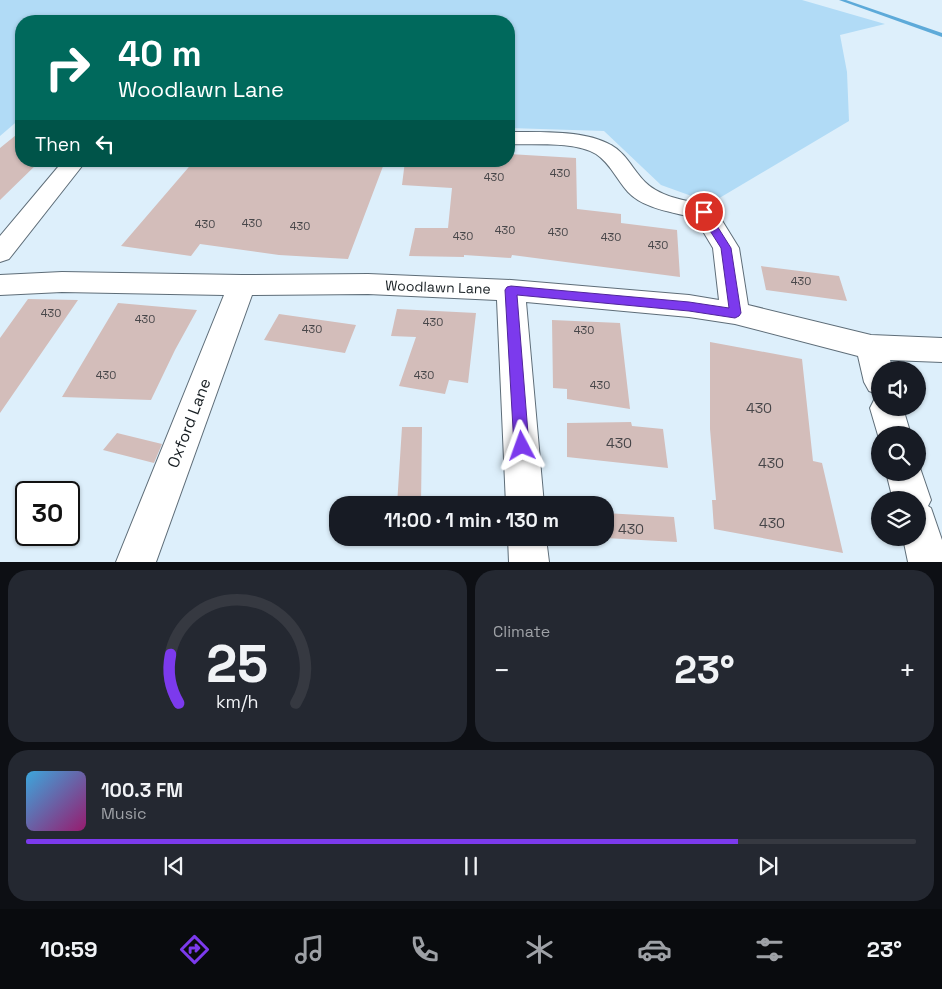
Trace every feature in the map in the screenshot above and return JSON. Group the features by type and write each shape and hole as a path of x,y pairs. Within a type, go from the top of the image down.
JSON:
{"street":[{"path":"515,138 558,140 598,146 618,162 642,192 666,202 704,212 726,248 735,313"},
{"path":"0,253 70,167"},
{"name":"Woodlawn Lane","path":"0,285 62,282 242,285 368,284 511,290 689,306 735,313 871,347 942,350"},
{"name":"Oxford Lane","path":"136,562 242,285"},
{"path":"511,290 524,496"},
{"path":"871,347 875,361"},
{"path":"528,546 529,562"},
{"path":"924,546 928,562"}],"shaded area":[{"path":"0,0 802,0 885,24 840,35 847,72 849,121 711,203 661,185 604,131 515,128 515,15 15,15 15,123 0,136"}],"building":[{"path":"15,136 15,167 34,167 0,200 0,148"},
{"path":"515,154 576,158 577,209 621,214 621,223 677,230 680,277 512,255 511,258 464,255 464,257 409,256 415,228 448,228 452,188 402,185 404,167 515,167"},
{"path":"189,167 383,167 348,259 279,255 200,244 191,256 121,246"},
{"path":"761,266 839,276 847,301 766,290"},
{"path":"28,299 78,300 0,413 0,338"},
{"path":"118,303 197,310 151,400 62,397"},
{"path":"397,309 476,313 468,383 449,380 445,394 399,386 416,337 391,336"},
{"path":"279,314 356,325 345,353 264,340"},
{"path":"552,320 620,323 630,409 567,399 567,389 553,388"},
{"path":"710,342 802,359 813,461 822,463 843,553 714,529 712,500 716,500 710,429"},
{"path":"631,422 632,426 663,429 668,468 567,457 567,423"},
{"path":"402,427 422,427 421,496 398,496"},
{"path":"117,433 162,444 154,463 103,450"},
{"path":"614,514 674,517 677,542 614,538"}],"waterway":[{"path":"841,0 942,35"}],"route":[{"path":"522,446 511,290 689,306 735,313 726,248 704,212"}]}
